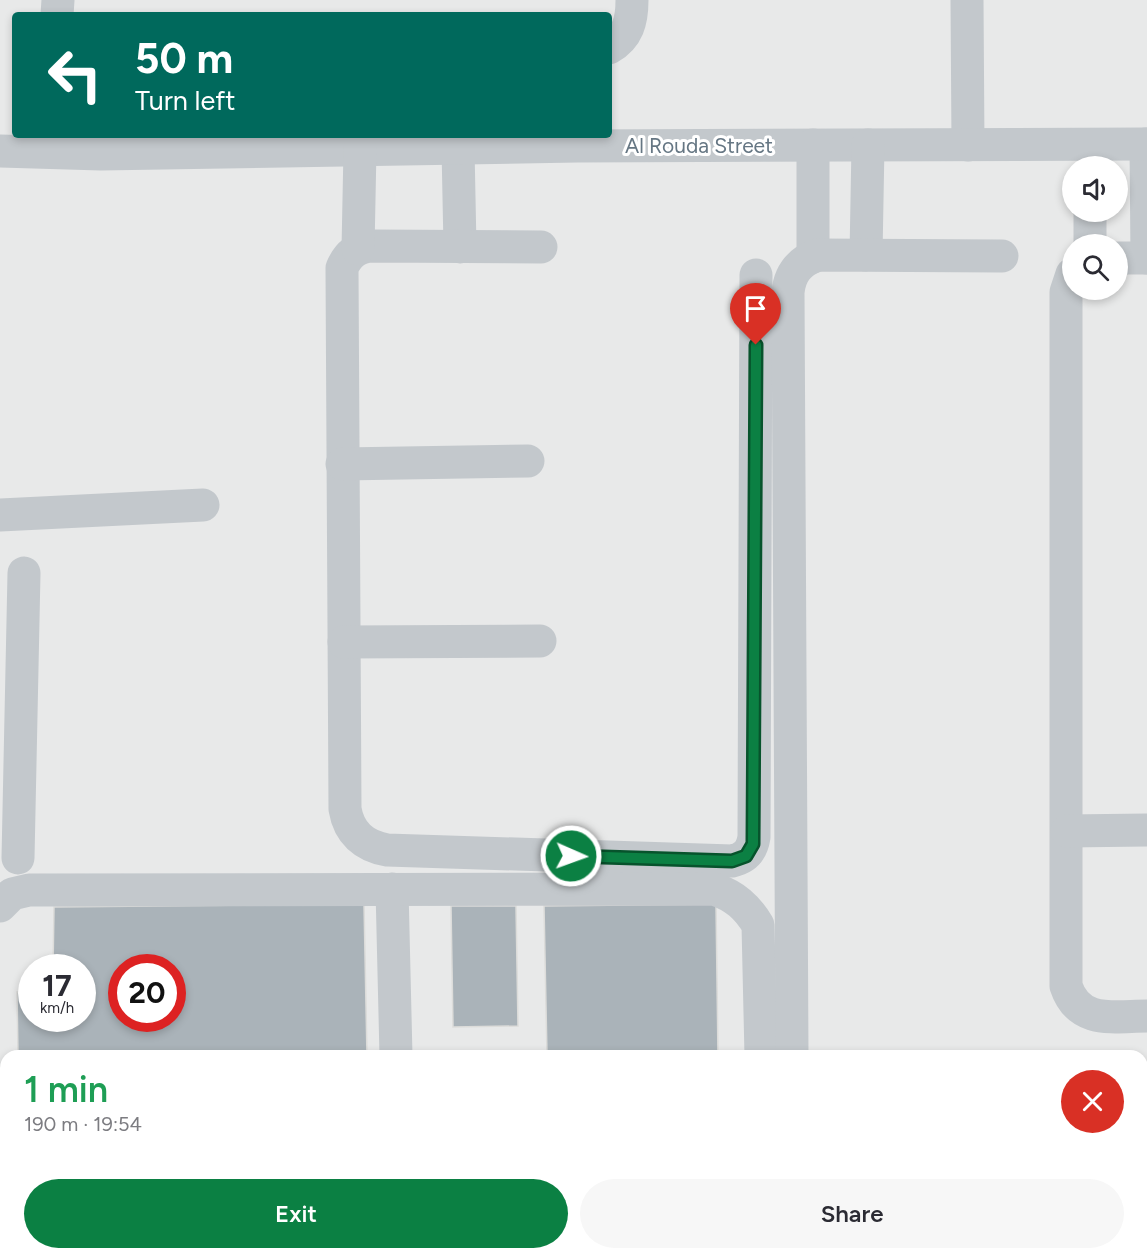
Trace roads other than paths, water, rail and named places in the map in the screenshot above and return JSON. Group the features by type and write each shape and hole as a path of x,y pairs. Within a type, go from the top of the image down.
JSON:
{"street":[{"path":"612,46 629,28 632,18 632,0"},
{"path":"967,0 968,145"},
{"name":"Al Rouda Street","path":"0,151 53,144 101,154 360,149 968,145 1090,155 1147,144"},
{"path":"1128,258 1147,258 1147,144"},
{"path":"813,145 813,256"},
{"path":"866,255 868,145"},
{"path":"458,148 460,247"},
{"path":"358,249 360,149"},
{"path":"541,247 371,246 358,249 346,259 342,268 340,277 345,809 350,827 365,843 375,848 399,851 732,861 746,856 754,837 756,275"},
{"path":"792,1050 789,282 801,264 813,256 1002,256"},
{"path":"1066,300 1066,986 1076,1005 1092,1015 1147,1016"},
{"path":"342,464 528,461"},
{"path":"0,515 203,505"},
{"path":"18,858 10,664 24,573"},
{"path":"344,642 540,641"},
{"path":"1067,831 1147,830"},
{"path":"392,889 396,1050"},
{"path":"0,906 12,894 29,890 714,889 727,893 746,908 758,925 761,1050"}]}
